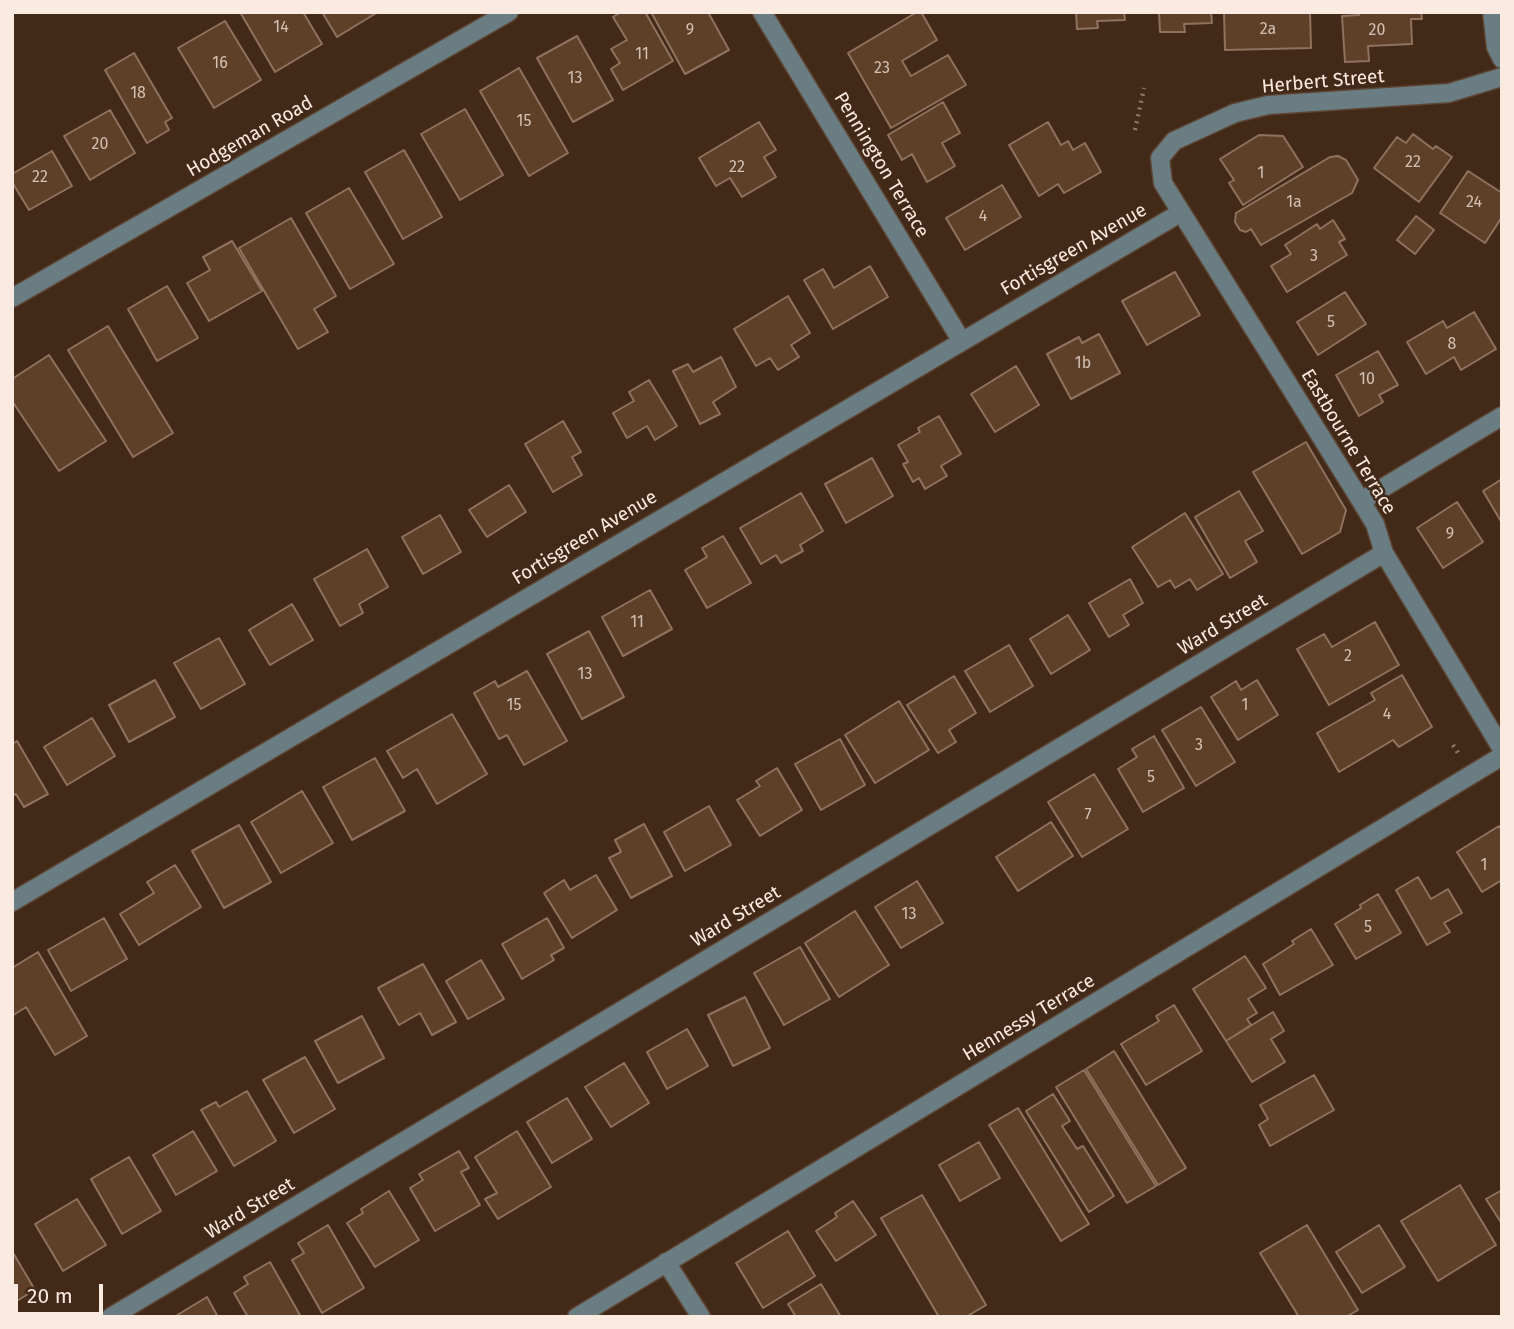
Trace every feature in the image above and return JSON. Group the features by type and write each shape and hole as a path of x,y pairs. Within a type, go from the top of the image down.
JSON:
{"street":[{"name":"Hodgeman Road","path":"12,298 509,12"},
{"name":"Pennington Terrace","path":"762,12 961,340"},
{"path":"1492,12 1496,47 1502,59"},
{"name":"Herbert Street","path":"1160,158 1174,141 1236,113 1268,105 1449,93 1502,77"},
{"name":"Eastbourne Terrace","path":"1160,158 1163,183 1180,213 1259,341 1288,381 1375,524 1384,553 1502,749"},
{"name":"Fortisgreen Avenue","path":"12,902 1180,213"},
{"path":"1361,501 1502,416"},
{"name":"Ward Street","path":"111,1317 1384,553"},
{"name":"Hennessy Terrace","path":"577,1317 1502,756"},
{"path":"666,1262 701,1317"}],"path":[{"path":"1135,130 1144,88"}],"building":[{"path":"240,12 303,12 322,44 275,72"},
{"path":"322,12 378,12 337,37"},
{"path":"621,12 645,12 673,61 623,90 611,69 620,63 611,49 627,40 613,17"},
{"path":"651,12 708,12 729,50 685,74"},
{"path":"921,12 937,40 902,61 911,76 948,55 966,85 891,128 848,53"},
{"path":"1076,12 1124,12 1125,20 1097,21 1098,28 1077,29"},
{"path":"1159,12 1211,12 1212,23 1184,24 1185,32 1160,32"},
{"path":"1224,12 1310,12 1311,48 1225,50"},
{"path":"1359,12 1421,12 1422,19 1411,19 1412,44 1368,46 1369,61 1345,62 1342,16 1359,15"},
{"path":"225,21 261,80 214,108 178,48"},
{"path":"577,36 613,100 573,122 537,58"},
{"path":"134,53 172,118 165,122 169,130 147,143 105,70"},
{"path":"519,68 568,153 529,176 480,91"},
{"path":"943,102 960,133 942,143 955,166 927,182 912,154 902,160 888,135"},
{"path":"465,109 503,175 460,200 421,134"},
{"path":"110,110 135,153 90,180 64,136"},
{"path":"759,122 776,150 764,157 776,177 742,197 730,178 716,186 699,158"},
{"path":"1048,122 1061,145 1068,141 1073,150 1085,143 1101,172 1064,193 1058,184 1039,196 1009,145"},
{"path":"1413,134 1433,149 1436,146 1452,157 1419,202 1374,168 1397,137 1406,143"},
{"path":"1259,135 1283,136 1303,167 1243,205 1229,183 1234,180 1220,159"},
{"path":"404,150 442,217 403,239 365,172"},
{"path":"52,151 72,186 29,210 12,182 12,174"},
{"path":"1338,156 1346,160 1358,180 1352,193 1261,245 1251,229 1246,232 1240,230 1235,222 1236,213 1330,157"},
{"path":"1468,171 1502,193 1502,217 1485,243 1440,213"},
{"path":"1002,185 1021,217 965,250 946,218"},
{"path":"349,188 394,264 350,289 306,213"},
{"path":"1416,216 1434,230 1415,254 1397,240"},
{"path":"291,218 336,296 314,309 328,332 298,349 239,248"},
{"path":"1333,220 1345,239 1339,242 1347,255 1287,292 1271,266 1291,254 1285,245 1317,224 1320,229"},
{"path":"232,241 262,291 209,321 187,283 210,270 203,257"},
{"path":"870,266 888,297 833,329 804,280 823,269 834,288"},
{"path":"1175,272 1200,315 1147,345 1122,301"},
{"path":"167,286 198,338 157,361 128,309"},
{"path":"1345,292 1366,324 1318,355 1297,322"},
{"path":"788,296 810,333 791,345 799,357 778,370 770,358 756,366 734,329"},
{"path":"1474,312 1496,349 1461,370 1454,357 1426,374 1407,342 1443,321 1447,328"},
{"path":"108,326 173,433 133,457 68,350"},
{"path":"1099,334 1120,373 1071,399 1047,354 1079,337 1082,343"},
{"path":"1378,351 1398,385 1379,395 1383,402 1359,416 1336,375"},
{"path":"49,355 106,441 59,471 12,401 12,379"},
{"path":"721,357 736,387 713,402 720,414 700,424 673,371 688,364 693,372"},
{"path":"1016,366 1039,405 995,432 971,394"},
{"path":"649,380 677,426 655,440 647,426 627,438 613,413 634,401 629,392"},
{"path":"939,416 961,454 941,466 947,476 925,489 919,478 913,482 903,464 908,462 898,445 920,432 918,428"},
{"path":"563,421 581,452 572,457 582,475 553,492 525,444"},
{"path":"1306,442 1346,510 1340,532 1302,554 1253,472"},
{"path":"872,458 893,496 846,523 825,484"},
{"path":"1502,479 1502,523 1483,491"},
{"path":"509,485 526,512 487,537 469,510"},
{"path":"1239,491 1263,531 1245,541 1257,562 1230,578 1195,517"},
{"path":"801,493 823,531 800,545 803,551 781,563 776,555 761,564 740,528"},
{"path":"1457,502 1483,542 1443,568 1417,528"},
{"path":"1185,513 1223,574 1197,590 1190,579 1175,588 1170,580 1158,587 1132,547"},
{"path":"440,515 461,552 423,574 402,537"},
{"path":"723,536 751,583 707,608 685,570 707,557 702,548"},
{"path":"367,549 388,587 359,604 363,613 340,626 314,579"},
{"path":"1130,579 1143,603 1123,615 1129,625 1109,637 1089,603"},
{"path":"650,590 672,629 623,656 602,617"},
{"path":"292,604 313,640 270,665 249,630"},
{"path":"1068,615 1090,650 1051,674 1030,639"},
{"path":"1375,622 1399,665 1329,705 1297,649 1324,634 1332,647"},
{"path":"589,631 624,697 582,719 547,654"},
{"path":"219,638 245,684 201,709 174,663"},
{"path":"1009,645 1033,686 990,712 965,671"},
{"path":"527,671 567,741 524,765 507,735 499,739 474,693 495,681 498,687"},
{"path":"1402,675 1432,727 1399,747 1393,740 1339,772 1317,733 1375,700 1371,693"},
{"path":"954,676 976,713 949,730 956,742 938,753 907,705"},
{"path":"155,680 175,717 129,742 109,705"},
{"path":"1257,680 1278,715 1238,740 1211,697 1236,681 1241,690"},
{"path":"899,701 929,750 875,783 845,735"},
{"path":"1201,707 1235,762 1196,786 1162,730"},
{"path":"452,714 487,774 437,804 417,769 403,778 387,751"},
{"path":"92,718 115,756 67,785 44,747"},
{"path":"1154,736 1184,788 1143,812 1118,769 1137,757 1132,749"},
{"path":"840,739 865,785 821,810 795,764"},
{"path":"17,741 48,794 24,807 16,794 12,796 12,744"},
{"path":"375,758 405,811 352,840 323,787"},
{"path":"777,768 802,810 760,836 737,800 760,786 756,781"},
{"path":"1094,774 1128,829 1082,857 1048,802"},
{"path":"302,791 333,843 281,873 251,822"},
{"path":"709,806 731,845 685,871 664,832"},
{"path":"1051,822 1073,856 1018,891 996,857"},
{"path":"644,824 672,876 631,898 609,858 621,852 615,840"},
{"path":"239,825 271,882 224,908 192,851"},
{"path":"1499,826 1502,831 1502,880 1482,892 1457,852"},
{"path":"175,865 201,907 139,945 120,914 154,893 147,882"},
{"path":"596,875 617,910 572,938 544,893 564,880 570,890"},
{"path":"1418,877 1431,899 1448,889 1462,913 1444,923 1450,932 1427,945 1396,890"},
{"path":"917,881 943,923 901,948 875,907"},
{"path":"1378,894 1401,933 1356,959 1335,924"},
{"path":"855,911 889,965 839,997 805,943"},
{"path":"104,918 127,959 71,991 48,950"},
{"path":"547,918 564,948 551,955 554,960 522,979 502,944"},
{"path":"1311,929 1333,965 1280,995 1263,964 1294,944 1292,941"},
{"path":"800,947 830,999 784,1025 754,973"},
{"path":"38,952 87,1036 55,1055 26,1007 12,1016 12,968"},
{"path":"1245,956 1266,988 1248,999 1257,1013 1247,1019 1251,1025 1226,1041 1193,989"},
{"path":"481,960 504,999 468,1019 446,981"},
{"path":"423,964 456,1022 432,1035 420,1013 399,1025 378,988"},
{"path":"745,997 770,1048 733,1066 708,1015"},
{"path":"1174,1005 1202,1051 1146,1085 1121,1044 1159,1021 1156,1016"},
{"path":"1273,1012 1284,1031 1271,1039 1285,1062 1252,1082 1226,1041"},
{"path":"362,1016 384,1058 338,1083 315,1041"},
{"path":"687,1029 708,1066 667,1089 647,1052"},
{"path":"1114,1051 1186,1168 1158,1185 1086,1069"},
{"path":"305,1057 335,1109 294,1133 263,1080"},
{"path":"624,1063 649,1103 611,1127 585,1087"},
{"path":"1084,1070 1156,1186 1127,1203 1056,1087"},
{"path":"1314,1075 1334,1110 1270,1146 1259,1125 1268,1119 1260,1105"},
{"path":"247,1091 276,1141 234,1166 201,1110 216,1102 219,1107"},
{"path":"1053,1094 1070,1121 1062,1126 1077,1149 1083,1146 1114,1196 1089,1212 1026,1111"},
{"path":"567,1098 592,1139 552,1163 527,1122"},
{"path":"1018,1108 1089,1224 1061,1241 989,1125"},
{"path":"193,1131 217,1171 176,1195 153,1155"},
{"path":"517,1131 551,1187 498,1219 485,1199 497,1193 475,1157"},
{"path":"979,1142 1000,1178 960,1201 939,1165"},
{"path":"459,1151 469,1168 461,1172 480,1205 435,1231 410,1188 423,1180 419,1174"},
{"path":"129,1157 161,1211 122,1234 91,1179"},
{"path":"1460,1185 1496,1245 1438,1281 1401,1221"},
{"path":"1502,1190 1502,1224 1486,1199"},
{"path":"389,1191 419,1240 375,1267 347,1223 363,1213 361,1209"},
{"path":"922,1195 986,1305 966,1317 939,1317 881,1218"},
{"path":"77,1199 106,1245 63,1271 35,1224"},
{"path":"853,1201 876,1235 836,1261 816,1231 837,1217 835,1213"},
{"path":"328,1225 364,1288 322,1313 292,1260 304,1253 298,1243"},
{"path":"1307,1225 1358,1310 1346,1317 1299,1317 1260,1253"},
{"path":"1379,1225 1405,1267 1362,1293 1336,1252"},
{"path":"788,1231 815,1276 763,1308 736,1263"},
{"path":"12,1251 35,1290 15,1302 12,1298"},
{"path":"270,1262 301,1317 248,1317 234,1293 248,1284 244,1277"},
{"path":"821,1284 841,1317 796,1317 788,1304"},
{"path":"207,1297 218,1317 174,1317"}]}
